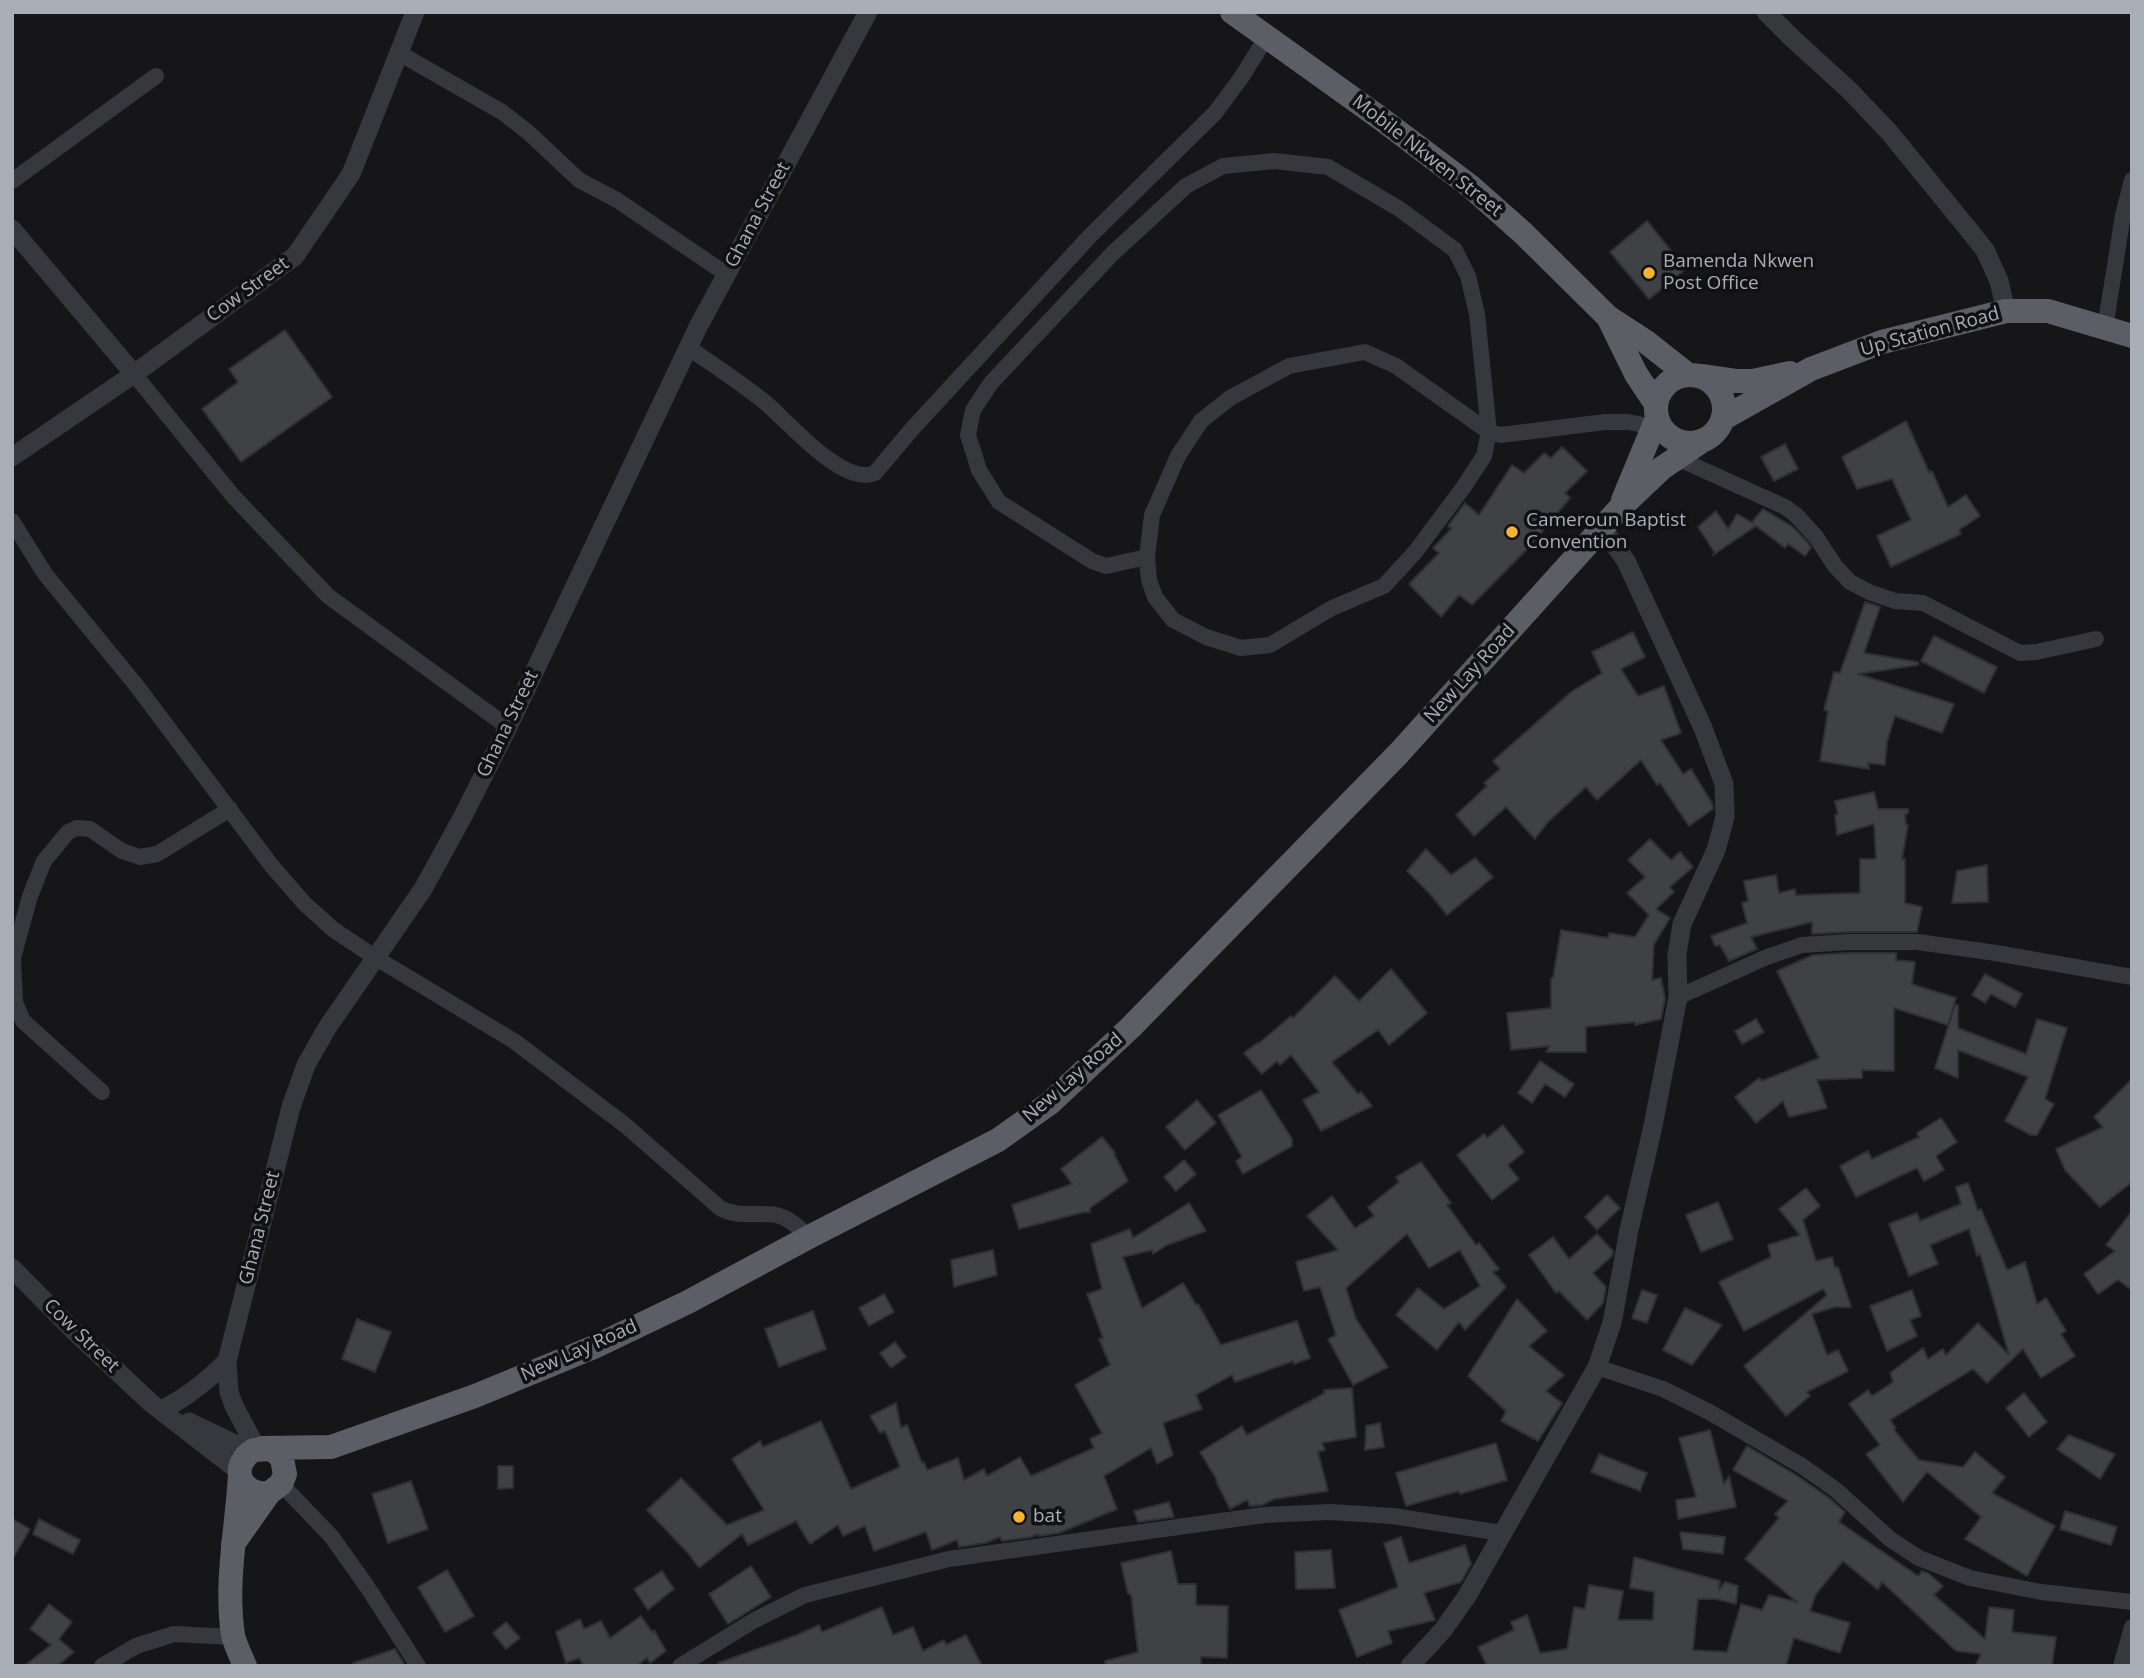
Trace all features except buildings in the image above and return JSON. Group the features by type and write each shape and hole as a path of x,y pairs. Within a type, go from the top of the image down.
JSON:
{"highway":[{"name":"Mobile Nkwen Street","path":"1232,12 1470,186 1523,233 1608,317"},
{"name":"Up Station Road","path":"1811,369 1882,342 2006,310 2048,311 2132,336"},
{"path":"1608,317 1693,375 1710,381 1720,391 1724,404 1724,418 1719,429 1710,438 1662,468 1620,508"},
{"path":"1608,317 1662,430 1672,439 1685,444 1699,443"},
{"path":"1620,508 1655,418 1661,391 1671,381 1693,375 1753,381 1811,369"},
{"path":"1724,418 1811,369"},
{"name":"New Lay Road","path":"331,1447 475,1396 594,1348 688,1302 998,1140 1050,1103 1131,1027 1399,753 1620,508"},
{"path":"250,1459 299,1449 331,1447"},
{"path":"233,1544 278,1486 285,1474 282,1459 270,1449 250,1459 243,1483 254,1492 278,1486 331,1447"},
{"path":"244,1666 234,1637 230,1603 233,1544 250,1459"}],"street":[{"name":"Cow Street","path":"12,457 134,374 295,256 351,174 415,12"},
{"name":"Ghana Street","path":"250,1459 229,1392 227,1362 295,1096 306,1065 327,1028 423,889 508,727 688,347 868,12"},
{"path":"1766,12 1849,90 1889,132 1985,250 1999,281 2006,310"},
{"path":"688,347 765,403 819,452 851,473 867,477 875,474 912,429 1090,236 1215,113 1266,38"},
{"path":"399,53 502,112 530,133 579,180 617,200 726,274"},
{"path":"12,181 156,76"},
{"path":"1147,557 1106,566 1092,561 999,502 979,470 968,435 973,410 991,383 1113,253 1186,186 1223,166 1275,161 1328,167 1398,208 1455,250 1468,276 1477,314 1489,432 1484,456 1463,488 1416,551 1384,586 1332,608 1270,645 1241,648 1206,637 1173,621 1155,597 1149,580 1147,557 1152,515 1178,456 1201,421 1230,398 1289,366 1365,352 1396,366 1489,432 1501,435 1605,422 1639,424 1655,418"},
{"path":"2105,328 2123,215 2132,180"},
{"path":"12,229 233,496 328,596 508,727"},
{"path":"1677,458 1796,515 1850,582 1869,592 1895,601 1923,603 2020,653 2096,639"},
{"path":"12,521 45,575 136,685 271,865 304,904 334,930 376,958 514,1041 625,1125 720,1208 729,1213 777,1215 791,1221 809,1237"},
{"path":"1410,1666 1443,1630 1467,1596 1597,1367 1612,1324 1678,997 1677,954 1682,924 1726,817 1724,784 1703,728 1626,561 1603,529"},
{"path":"102,1092 23,1021 14,1002 13,958 30,896 44,861 68,832 78,828 90,829 122,851 139,857 157,854 230,809"},
{"path":"1678,997 1767,957 1802,945 1848,942 1918,942 2132,977"},
{"name":"Cow Street","path":"12,1268 73,1330 157,1406 250,1459"},
{"path":"157,1406 200,1387 227,1362"},
{"path":"1597,1367 1663,1389 1712,1413 1802,1466 1836,1490 1890,1539 1919,1558 1970,1578 2041,1592 2132,1602"},
{"path":"278,1486 331,1536 380,1605 418,1666"},
{"path":"680,1666 753,1621 805,1595 949,1559 1264,1515 1330,1512 1393,1516 1501,1534"},
{"path":"2121,1666 2132,1627"},
{"path":"102,1666 136,1646 174,1634 234,1637"}],"place":[{"name":"Bamenda Nkwen Post Office","path":"1649,273"},
{"name":"Cameroun Baptist Convention","path":"1512,532"},
{"name":"bat","path":"1019,1517"}]}
